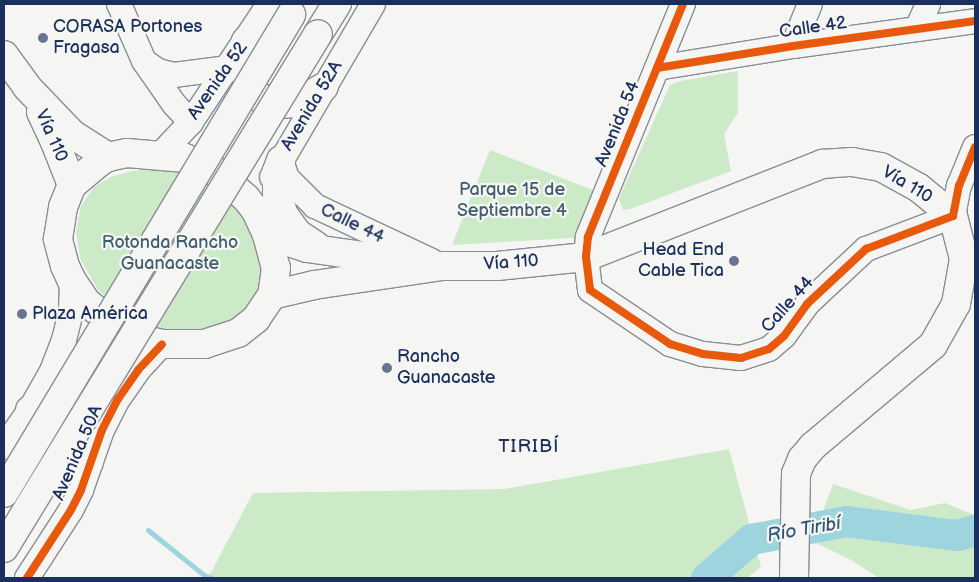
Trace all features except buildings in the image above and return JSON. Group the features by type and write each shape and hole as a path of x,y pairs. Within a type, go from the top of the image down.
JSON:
{"main road":[{"path":"4,548 337,4"},
{"path":"4,493 286,7"},
{"path":"246,41 246,76 253,91 263,100 282,104 296,103 324,87"},
{"name":"Vía 110","path":"4,55 27,87 72,134 108,157"},
{"name":"Vía 110","path":"27,87 55,142 72,185"},
{"path":"127,153 161,154 185,158 218,173 246,198 256,211 268,235 276,268 272,295 256,319 238,334 205,344 162,344 145,340 118,328 88,303 72,281 65,266 58,239 63,207 72,185 90,167 108,157 127,153"},
{"path":"281,160 277,171 277,194 284,215 297,233 315,246 336,253"},
{"name":"Vía 110","path":"268,235 307,248 443,266 497,266 586,258 822,164 852,162 881,167 920,188 953,216"},
{"path":"794,578 796,474 802,459 813,446 934,345 956,304 964,259 953,216"},
{"name":"Vía 110","path":"272,295 314,285 443,266"},
{"path":"30,410 44,412 72,424 86,446 89,462"}],"street":[{"path":"119,4 144,61 174,104 191,122"},
{"name":"Avenida 52A","path":"256,211 281,160 373,4"},
{"name":"Avenida 54","path":"586,258 588,237 683,4"},
{"path":"793,46 810,4"},
{"path":"917,29 928,4"},
{"name":"Avenida 52","path":"161,154 191,122 246,41 286,7"},
{"name":"Calle 42","path":"656,68 793,46 975,21"},
{"path":"144,61 158,71 174,75 227,68"},
{"path":"953,216 959,186 975,147"},
{"name":"Calle 44","path":"281,160 287,178 315,206 443,266"},
{"name":"Calle 44","path":"586,258 590,290 631,320 670,344 703,354 740,358 769,349 784,336 807,304 866,249 953,216"},
{"path":"4,447 30,410 52,371 64,340 71,310 72,281"},
{"name":"Avenida 50A","path":"27,578 71,510 81,490 89,462 102,430 118,398 138,370 162,344"}],"green space":[{"path":"738,71 738,113 724,134 731,171 623,210 619,198 670,85 680,81"},
{"name":"Parque 15 de Septiembre 4","path":"490,150 605,195 588,237 452,245"},
{"name":"Rotonda Rancho Guanacaste","path":"157,169 180,174 229,204 244,218 256,239 264,270 262,291 240,322 195,336 152,329 126,315 98,290 80,258 76,231 81,206 94,187 113,176 133,171"},
{"path":"729,449 761,567 747,578 208,578 253,493 505,489"},
{"path":"833,484 911,510 945,503 975,515 975,578 879,578 849,559 812,541"}],"waterway":[{"name":"Río Tiribí","path":"706,578 751,539 846,521 957,535 975,530"},
{"path":"148,530 204,575 212,578"}],"cycle path":[{"path":"683,4 588,237 586,257 590,290 670,344 703,354 741,358 769,349 784,336 807,304 866,249 953,216 959,186 975,147"},
{"path":"657,68 793,46 975,21"},
{"path":"27,578 71,510 81,490 102,430 118,399 138,370 162,344"}],"place":[{"name":"CORASA Portones Fragasa","path":"43,38"},
{"name":"Head End Cable Tica","path":"734,261"},
{"name":"Plaza América","path":"22,314"},
{"name":"Rancho Guanacaste","path":"387,368"}],"district":[{"name":"TIRIBÍ","path":"529,447"}]}
